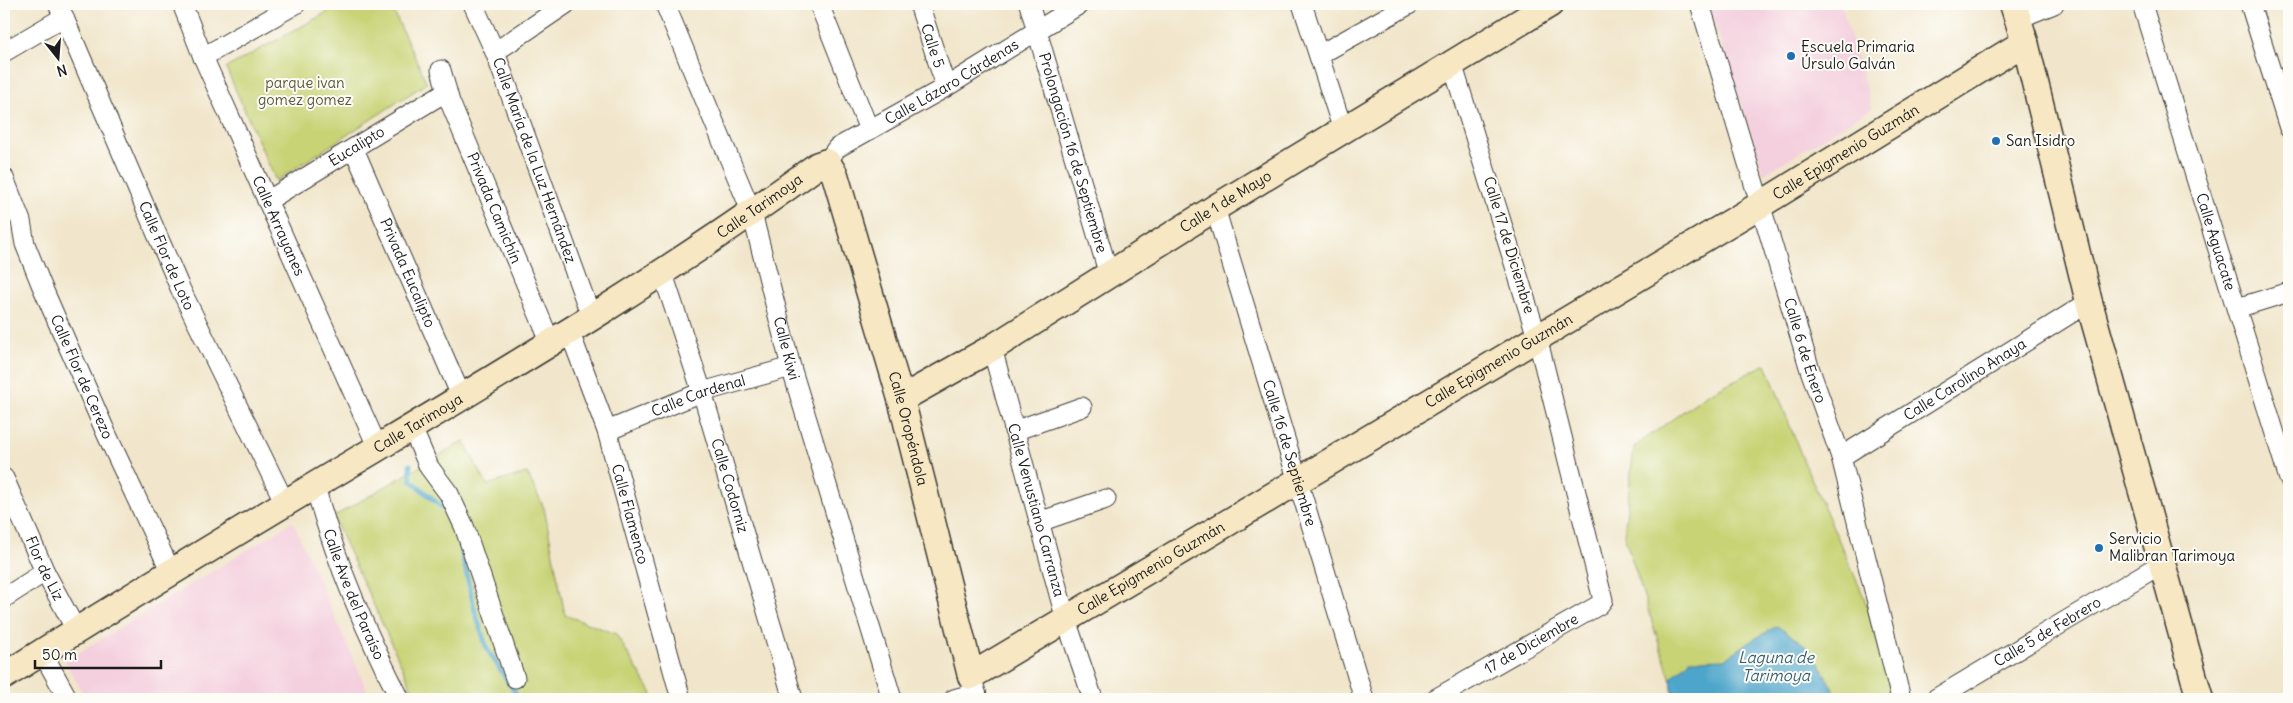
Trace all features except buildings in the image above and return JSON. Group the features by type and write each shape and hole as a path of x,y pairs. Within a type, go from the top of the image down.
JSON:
{"street":[{"name":"Calle Arrayanes","path":"182,4 203,57 378,448"},
{"path":"203,57 294,4"},
{"name":"Calle María de la Luz Hernández","path":"473,4 495,52 592,319"},
{"name":"Calle Kiwi","path":"665,4 752,213 791,367 892,699"},
{"path":"819,4 869,130"},
{"name":"Calle 5","path":"919,4 946,87"},
{"name":"Prolongación 16 de Septiembre","path":"1029,4 1109,275"},
{"name":"Calle Lázaro Cárdenas","path":"828,162 828,159 837,148 946,87 1080,4"},
{"path":"1302,4 1343,130"},
{"path":"1319,55 1410,4"},
{"name":"Calle 1 de Mayo","path":"902,399 992,348 1215,208 1550,4"},
{"name":"Calle 6 de Enero","path":"1700,4 1810,370 1841,457 1902,699"},
{"path":"2054,4 2018,22 2089,302 2200,699"},
{"name":"Calle Aguacate","path":"2142,4 2289,479"},
{"path":"2250,4 2289,128"},
{"path":"495,52 557,6"},
{"path":"4,52 61,10"},
{"name":"Calle Flor de Loto","path":"61,10 180,288 285,503"},
{"name":"Calle Epigmenio Guzmán","path":"975,690 1066,620 1760,205 2018,22"},
{"name":"Calle 17 de Diciembre","path":"1452,64 1537,337 1603,597 1601,602"},
{"name":"Privada Camichín","path":"441,70 447,91 560,339"},
{"name":"Eucalipto","path":"267,201 447,91"},
{"name":"Privada Eucalipto","path":"354,149 462,398"},
{"name":"Calle Tarimoya","path":"4,676 171,572 560,339 663,274 818,165 828,162"},
{"name":"Calle Oropéndola","path":"828,162 835,175 902,399 975,690"},
{"name":"Calle Flor de Cerezo","path":"4,178 22,222 25,244 41,284 107,435 171,572"},
{"name":"Calle 16 de Septiembre","path":"1215,208 1364,699"},
{"name":"Calle Codorniz","path":"663,274 702,392 792,699"},
{"path":"2237,308 2289,292"},
{"name":"Calle Carolino Anaya","path":"1841,457 2089,302"},
{"name":"Calle Flamenco","path":"560,339 607,431 681,699"},
{"name":"Calle Venustiano Carranza","path":"992,348 1066,620 1093,699"},
{"name":"Calle Cardenal","path":"607,431 702,392 791,367"},
{"path":"1014,430 1082,407"},
{"path":"412,428 429,467 448,494 464,526 515,678"},
{"name":"Flor de Liz","path":"4,478 11,515 45,572 76,630"},
{"name":"Calle Ave del Paraíso","path":"315,486 328,534 376,651 400,699"},
{"path":"1039,522 1106,499"},
{"name":"Calle 5 de Febrero","path":"1935,699 2161,564"},
{"path":"4,598 45,572"},
{"name":"17 de Diciembre","path":"1435,699 1601,602"},
{"path":"42,652 68,699"},
{"path":"954,699 975,690"}],"shaded area":[{"name":"Escuela Primaria Úrsulo Galván","path":"1708,4 1841,4 1872,108 1764,174"},
{"path":"293,522 371,699 86,699 65,661"}],"green space":[{"name":"parque ivan gomez gomez","path":"342,4 390,4 427,83 276,181 226,68"},
{"path":"1766,364 1804,462 1864,597 1894,699 1677,699 1624,535 1634,447 1706,395"},
{"path":"464,441 487,485 527,473 544,508 565,615 616,634 651,692 653,699 417,699 333,517"}],"water":[{"name":"Laguna de Tarimoya","path":"1777,626 1804,644 1820,665 1838,699 1673,699 1671,678 1690,660 1725,659"}],"waterway":[{"path":"410,465 411,480 444,509 458,537 475,611 487,649 519,699"}],"place":[{"name":"Escuela Primaria Úrsulo Galván","path":"1791,56"},
{"name":"San Isidro","path":"1996,141"},
{"name":"Servicio Malibran Tarimoya","path":"2099,548"}]}
